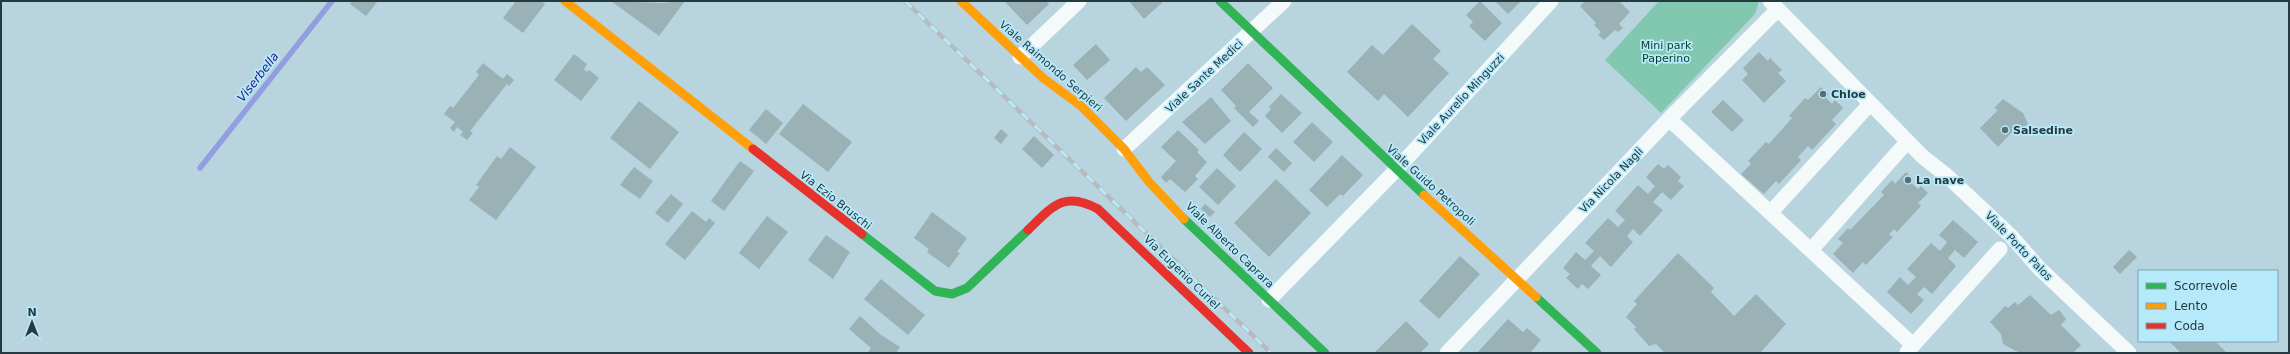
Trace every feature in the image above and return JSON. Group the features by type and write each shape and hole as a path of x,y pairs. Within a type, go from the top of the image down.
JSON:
{"street":[{"name":"Via Ezio Bruschi","path":"565,1 935,291 952,294 967,288 1049,210 1065,200 1080,199 1098,209"},
{"name":"Viale Raimondo Serpieri","path":"961,1 1043,78 1081,106 1124,149"},
{"path":"1020,57 1079,1"},
{"name":"Viale Guido Petropoli","path":"1220,1 1396,170 1597,353"},
{"name":"Viale Sante Medici","path":"1124,149 1284,1"},
{"name":"Viale Aurelio Minguzzi","path":"1269,300 1396,170 1551,1"},
{"name":"Viale Porto Palos","path":"1774,5 1908,142 2011,236 2039,268 2128,353"},
{"name":"Via Nicola Nagli","path":"1447,353 1516,278 1669,119 1774,5"},
{"path":"1771,212 1870,104"},
{"path":"1669,119 1811,250 1909,349 2000,249"},
{"path":"1811,250 1908,142"},
{"name":"Viale Alberto Caprara","path":"1124,149 1149,182 1186,221 1324,353"},
{"name":"Via Eugenio Curiel","path":"1098,209 1248,353"}],"green space":[{"name":"Mini park Paperino","path":"1659,1 1759,1 1755,14 1661,113 1605,60"}],"building":[{"path":"352,1 378,1 366,16 350,4"},
{"path":"516,1 541,1 545,4 523,33 503,18"},
{"path":"611,1 661,3 685,1 659,36"},
{"path":"1004,1 1046,1 1049,4 1027,25"},
{"path":"1129,1 1164,1 1144,19"},
{"path":"1480,1 1502,23 1485,41 1469,26 1473,22 1466,15"},
{"path":"1495,1 1521,1 1508,14"},
{"path":"1585,1 1619,1 1630,12 1619,24 1623,28 1618,32 1615,30 1604,40 1598,35 1601,32 1594,25 1596,23 1580,6"},
{"path":"1412,24 1441,51 1433,59 1449,73 1408,117 1384,94 1378,101 1347,72 1372,45 1383,55"},
{"path":"1096,44 1110,60 1087,80 1073,65"},
{"path":"1759,52 1768,61 1770,58 1782,70 1778,73 1786,81 1764,103 1742,80 1748,74 1743,68"},
{"path":"574,54 587,64 584,69 587,72 589,70 599,78 581,101 554,80"},
{"path":"483,63 503,79 507,74 514,80 509,86 507,84 470,131 473,133 467,140 460,135 463,132 457,127 454,132 450,128 455,122 444,114 450,106 453,108 479,75 476,72"},
{"path":"1248,63 1273,88 1249,112 1259,121 1253,127 1234,108 1236,106 1221,90"},
{"path":"1136,67 1141,72 1147,67 1165,85 1126,121 1104,98"},
{"path":"1821,87 1829,94 1826,98 1832,104 1835,100 1843,108 1832,120 1836,124 1812,150 1808,146 1798,157 1801,160 1779,184 1776,181 1764,194 1741,174 1751,164 1748,161 1766,142 1769,144 1792,118 1789,116 1805,98 1808,100"},
{"path":"1281,94 1302,113 1282,133 1265,116 1271,109 1269,107"},
{"path":"1211,97 1231,121 1205,144 1182,122"},
{"path":"2003,99 2023,113 2028,124 2019,132 2015,129 1998,147 1980,128 1998,110 1994,108"},
{"path":"1723,100 1744,120 1732,132 1711,112"},
{"path":"639,101 679,132 650,169 610,138"},
{"path":"803,104 852,142 828,172 779,134"},
{"path":"766,109 783,123 766,144 749,130"},
{"path":"1312,122 1333,142 1314,162 1293,142"},
{"path":"1001,129 1008,135 1001,144 994,138"},
{"path":"1178,130 1199,150 1197,152 1207,162 1195,176 1198,179 1185,192 1170,179 1166,183 1161,177 1176,161 1161,147"},
{"path":"1244,132 1262,149 1240,172 1223,155"},
{"path":"1034,136 1054,155 1042,168 1022,149"},
{"path":"510,147 536,167 496,220 469,200 479,187 476,185 497,156 501,159"},
{"path":"1276,148 1292,163 1284,172 1268,157"},
{"path":"1342,155 1363,175 1343,196 1340,194 1327,207 1309,190"},
{"path":"740,161 754,171 724,211 711,201"},
{"path":"1658,164 1664,169 1668,165 1681,177 1678,181 1684,186 1671,200 1662,192 1653,202 1663,210 1640,236 1633,229 1627,236 1633,242 1611,267 1600,256 1591,266 1601,275 1588,289 1582,284 1578,289 1566,278 1570,274 1563,268 1576,252 1585,260 1594,251 1585,243 1608,218 1618,227 1625,220 1615,211 1638,185 1648,194 1655,186 1646,177"},
{"path":"634,167 653,181 640,199 620,185"},
{"path":"1217,168 1236,186 1218,205 1199,187"},
{"path":"1906,172 1913,179 1910,182 1918,189 1921,186 1928,193 1918,203 1921,206 1897,232 1894,229 1889,234 1893,237 1866,265 1863,262 1853,273 1833,254 1843,243 1838,239 1848,228 1850,230 1884,195 1881,192 1892,180 1895,184"},
{"path":"1276,179 1311,213 1269,257 1234,223"},
{"path":"671,194 683,204 668,223 655,213"},
{"path":"1205,204 1215,212 1210,217 1201,209"},
{"path":"692,211 706,222 709,218 715,223 685,260 665,244"},
{"path":"932,212 967,238 957,252 960,253 949,268 927,252 929,249 914,238"},
{"path":"767,216 788,232 759,269 739,253"},
{"path":"1953,220 1978,242 1964,258 1955,250 1948,258 1956,266 1932,294 1924,287 1917,294 1924,300 1911,314 1887,292 1900,277 1908,285 1916,277 1907,269 1931,243 1940,251 1947,242 1939,235"},
{"path":"826,235 850,252 833,279 808,260"},
{"path":"2129,250 2137,257 2120,274 2113,267"},
{"path":"1678,253 1714,288 1711,292 1734,316 1756,294 1786,324 1760,353 1665,353 1656,344 1649,346 1634,329 1636,327 1626,317 1637,304 1634,301"},
{"path":"1460,256 1480,274 1439,319 1419,301"},
{"path":"881,279 925,315 908,335 864,299"},
{"path":"2030,295 2051,315 2059,310 2066,319 2061,325 2081,345 2073,353 2020,353 2003,344 2001,334 1990,322 2005,306 2008,308 2015,302 2018,305"},
{"path":"860,316 881,335 900,347 896,353 868,353 871,348 849,329"},
{"path":"1508,319 1523,332 1527,328 1541,340 1530,353 1479,353 1478,352"},
{"path":"1406,321 1429,344 1420,353 1374,353"},
{"path":"2170,342 2216,342 2226,352 2181,353"}],"waterway":[{"name":"Viserbella","path":"200,168 332,1"}],"railway":[{"path":"905,1 1271,353"}],"traffic: fast":[{"path":"1220,1 1424,195"},
{"path":"1184,219 1325,353"},
{"path":"862,234 935,291 952,294 967,288 1028,230"},
{"path":"1536,297 1597,353"}],"traffic: slow":[{"path":"565,1 753,149"},
{"path":"961,1 1043,78 1081,106 1124,149 1149,182 1184,219"},
{"path":"1424,195 1536,297"}],"traffic: jam":[{"path":"753,149 862,234"},
{"path":"1028,230 1052,208 1067,201 1076,201 1098,209 1249,353"}],"place":[{"name":"Chloe","path":"1823,94"},
{"name":"Salsedine","path":"2005,130"},
{"name":"La nave","path":"1908,180"}]}
